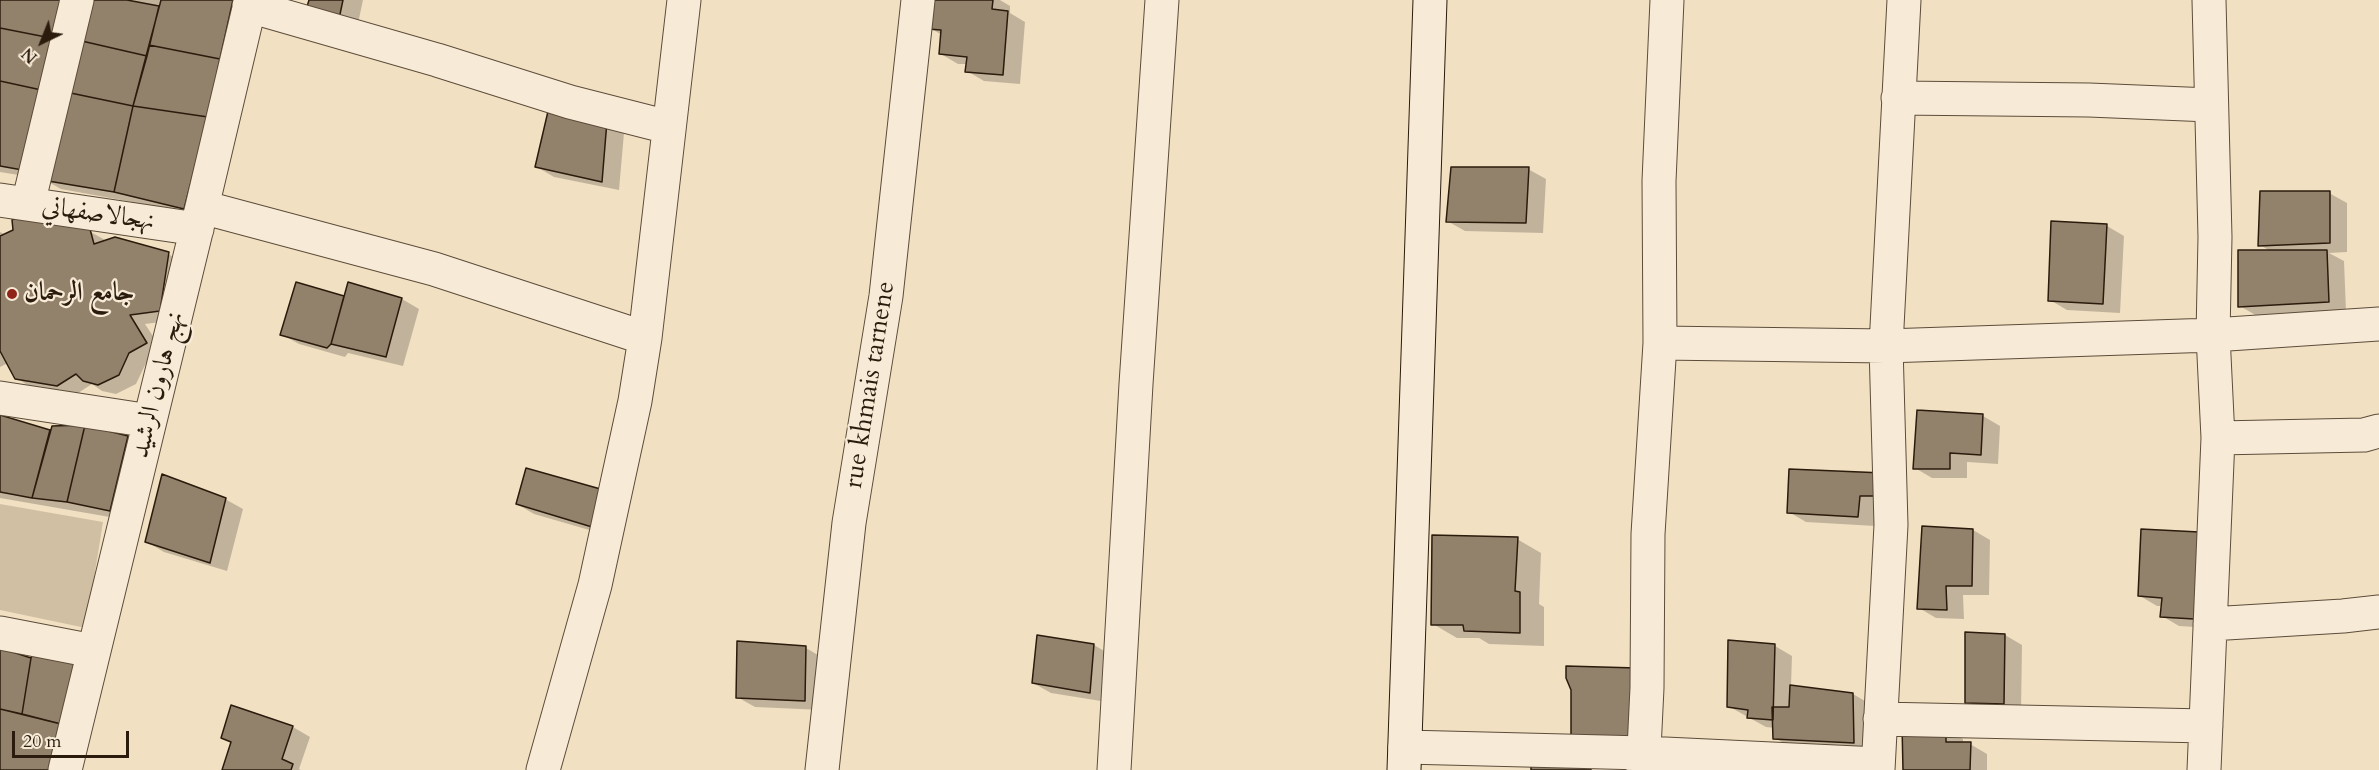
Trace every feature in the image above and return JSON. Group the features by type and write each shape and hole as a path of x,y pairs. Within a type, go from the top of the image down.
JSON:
{"street":[{"path":"14,202 77,0"},
{"path":"543,770 595,585 635,401 645,338 684,0"},
{"name":"rue khmais tarnene","path":"822,770 849,524 886,296 918,0"},
{"path":"1114,770 1123,589 1162,0"},
{"path":"1430,0 1404,758 1878,767 1891,525 1886,346 1904,0"},
{"path":"1644,761 1648,534 1660,344 1659,181 1667,0"},
{"path":"2204,770 2218,438 2213,336 2215,237 2209,0"},
{"path":"250,3 570,102 668,127"},
{"name":"نهج هارون الرشيد","path":"65,770 200,218 250,3"},
{"path":"1898,98 2089,100 2210,105"},
{"name":"نهجالاصفهاني","path":"14,202 200,218 434,269 645,338"},
{"path":"1660,344 1886,346 2213,336 2379,324"},
{"path":"0,398 150,421"},
{"path":"2218,438 2364,435 2379,431"},
{"path":"2210,624 2379,612"},
{"path":"0,633 93,651"},
{"path":"1880,719 2206,726"}],"shaded area":[{"path":"0,504 103,522 86,628 0,610"}],"building":[{"path":"0,0 65,0 56,39 0,28"},
{"path":"82,0 127,0 159,6 147,56 73,39"},
{"path":"161,0 233,0 220,59 149,45"},
{"path":"309,0 343,0 339,19 306,10"},
{"path":"931,0 993,0 992,9 1008,11 1003,75 965,72 967,57 939,54 941,30 928,29"},
{"path":"0,28 56,39 46,91 0,81"},
{"path":"73,39 147,56 133,106 61,91"},
{"path":"149,45 220,59 208,117 133,106"},
{"path":"0,81 46,91 28,171 0,166"},
{"path":"61,91 133,106 114,192 42,180"},
{"path":"133,106 208,117 184,209 114,192"},
{"path":"549,107 607,121 602,182 535,167"},
{"path":"1451,167 1529,167 1526,223 1446,222"},
{"path":"2260,191 2330,191 2330,243 2258,246"},
{"path":"25,212 90,229 94,244 115,237 169,252 160,311 130,315 147,343 129,353 119,375 98,385 83,381 76,374 57,386 15,379 0,351 0,236 13,230 12,220"},
{"path":"2051,221 2107,224 2103,304 2048,301"},
{"path":"2238,250 2327,250 2329,302 2238,307"},
{"path":"296,282 344,296 331,344 327,348 280,335"},
{"path":"348,282 402,298 386,357 331,344"},
{"path":"1917,410 1983,414 1981,455 1950,453 1950,469 1913,469"},
{"path":"0,415 50,430 32,498 0,492"},
{"path":"85,425 128,436 110,511 67,502"},
{"path":"85,425 67,502 32,498 52,426"},
{"path":"526,468 604,490 592,527 516,504"},
{"path":"1789,469 1884,473 1881,496 1860,496 1858,517 1787,513"},
{"path":"162,474 226,498 210,563 145,542"},
{"path":"1922,526 1973,529 1972,586 1946,586 1947,610 1917,609"},
{"path":"2141,529 2199,532 2194,619 2160,617 2162,598 2138,596"},
{"path":"1432,535 1518,537 1515,591 1520,592 1520,633 1464,631 1463,625 1431,625"},
{"path":"1965,632 2005,634 2004,704 1965,703"},
{"path":"1037,635 1094,644 1090,693 1032,683"},
{"path":"1728,640 1775,644 1773,720 1747,718 1748,710 1727,707"},
{"path":"737,641 806,646 805,701 736,698"},
{"path":"0,648 31,658 22,714 0,709"},
{"path":"34,650 77,661 65,725 22,714"},
{"path":"1566,666 1637,668 1638,738 1571,736 1571,690 1566,678"},
{"path":"1790,685 1853,693 1854,743 1773,739 1772,707 1789,707"},
{"path":"231,705 293,726 282,759 293,764 291,770 222,770 231,742 221,738"},
{"path":"0,709 65,725 53,770 0,770"},
{"path":"1902,725 1946,728 1946,742 1971,742 1970,770 1903,770"},
{"path":"1531,760 1590,762 1591,770 1531,770"}],"place":[{"name":"جامع الرحمان","path":"12,294"}]}
